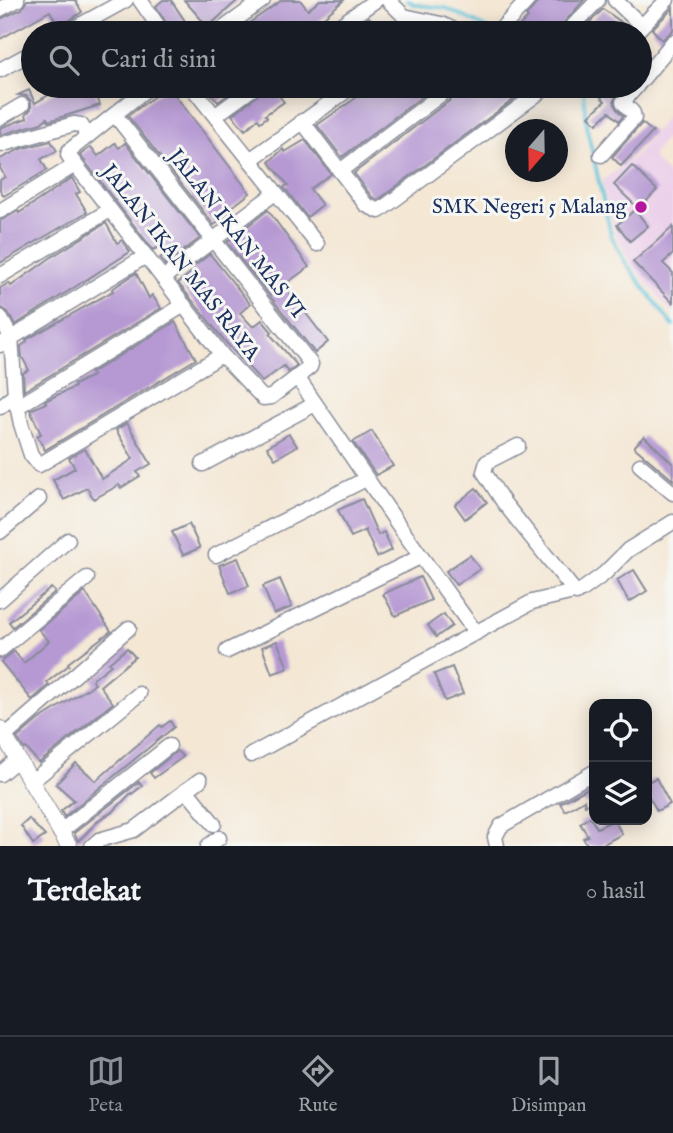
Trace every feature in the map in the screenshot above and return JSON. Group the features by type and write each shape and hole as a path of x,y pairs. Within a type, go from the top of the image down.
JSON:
{"street":[{"path":"0,9 17,0"},
{"path":"88,21 126,0"},
{"path":"234,21 263,0"},
{"path":"346,21 376,0"},
{"path":"388,0 404,16 427,21"},
{"path":"508,21 528,0"},
{"path":"578,21 598,0"},
{"path":"615,0 632,21"},
{"path":"646,21 667,0"},
{"path":"145,2 156,21"},
{"path":"652,67 673,42"},
{"path":"0,70 21,58"},
{"path":"0,211 71,159 88,136 136,98"},
{"path":"201,98 317,244"},
{"path":"215,115 239,98"},
{"path":"250,160 336,98"},
{"path":"341,171 436,98"},
{"path":"302,121 366,205 379,211 532,98"},
{"path":"601,155 634,118 633,113 623,103 627,98"},
{"path":"0,118 22,106"},
{"name":"JALAN IKAN MAS VI","path":"115,115 310,363 311,367 297,377"},
{"path":"0,145 74,124 81,125 88,136"},
{"name":"JALAN IKAN MAS RAYA","path":"71,159 222,355 263,398 271,397 297,377"},
{"path":"163,278 275,193"},
{"path":"0,276 110,209"},
{"path":"5,341 146,256"},
{"path":"0,407 16,401 184,305"},
{"path":"0,317 16,401 31,455 40,465 222,355"},
{"path":"297,377 475,633"},
{"path":"203,464 315,404"},
{"path":"518,446 487,462 484,472 504,503 576,593"},
{"path":"640,466 673,493"},
{"path":"216,555 366,479"},
{"path":"0,532 39,499"},
{"path":"251,755 532,602 576,593 604,574 643,539 673,522"},
{"path":"0,600 68,540"},
{"path":"226,651 420,557"},
{"path":"0,650 86,578"},
{"path":"129,628 2,732 66,840 169,746"},
{"path":"31,782 139,695"},
{"path":"0,774 18,759"},
{"path":"497,846 495,837 501,826 589,775"},
{"path":"92,846 99,841 134,830 200,780"},
{"path":"186,790 214,836"}],"shaded area":[{"name":"SMK Negeri 5 Malang","path":"673,108 673,127 653,155 653,159 673,180 673,314 632,265 615,232 602,181 637,154"}],"building":[{"path":"27,0 75,0 82,12 68,21 56,21 50,11 32,21 21,21 21,27 0,39 0,19 22,9"},
{"path":"163,0 171,0 185,21 165,21 156,6"},
{"path":"184,0 238,0 215,21 203,21"},
{"path":"282,0 300,0 308,10 320,0 344,0 319,21 252,21"},
{"path":"539,0 584,0 566,21 525,21 528,18 526,16"},
{"path":"673,8 673,30 662,40 652,29"},
{"path":"603,9 620,21 591,21"},
{"path":"28,98 33,98 35,103 44,98 97,98 100,105 49,121 47,118 41,123 0,135 0,128 27,118 26,114 31,109 31,101"},
{"path":"152,98 177,98 250,193 214,225 128,116"},
{"path":"254,98 281,98 284,102 265,115 267,117 260,122 258,119 245,130 232,115"},
{"path":"356,98 420,98 342,157 317,125"},
{"path":"453,98 516,98 378,200 372,197 354,173"},
{"path":"602,98 615,98 616,108 623,116 619,121 609,112 597,124 589,116 605,101"},
{"path":"642,123 653,132 621,166 612,157"},
{"path":"305,140 331,174 310,189 322,205 307,217 284,187 288,185 269,162 283,149 285,152"},
{"path":"51,141 57,151 41,159 47,170 4,196 0,190 0,180 5,177 0,168 0,159 20,149"},
{"path":"115,143 119,148 125,143 200,238 165,265 160,258 168,252 164,245 153,250 80,155 91,147 98,156"},
{"path":"632,166 657,190 639,209 614,185"},
{"path":"72,178 80,192 76,194 87,212 0,263 0,221 18,211 19,213"},
{"path":"268,210 309,267 284,285 328,342 315,353 227,242"},
{"path":"635,210 648,226 630,241 617,225"},
{"path":"106,223 117,243 122,240 130,252 15,325 8,312 0,307 0,288 9,283 11,286"},
{"path":"673,227 673,254 663,263 673,273 673,303 633,262"},
{"path":"210,254 250,304 240,313 253,327 262,320 272,332 270,334 297,365 288,372 284,366 262,382 178,283"},
{"path":"136,273 149,298 152,295 161,308 24,391 23,373 29,370 22,357 21,346 26,340 113,291 112,289"},
{"path":"175,322 196,359 45,450 37,436 41,434 30,410 75,387 74,385 92,376 91,373"},
{"path":"127,423 151,464 137,472 140,476 121,488 119,485 94,499 87,488 64,500 53,480 75,468 69,458 85,449 102,479 133,459 116,430"},
{"path":"372,431 393,466 376,475 353,442"},
{"path":"289,434 297,446 275,459 267,447"},
{"path":"644,436 673,464 673,480 634,447"},
{"path":"476,488 487,502 465,519 455,505"},
{"path":"362,499 378,535 384,532 392,550 377,557 365,530 351,537 338,510"},
{"path":"189,524 200,548 183,555 172,532"},
{"path":"470,555 480,569 456,585 446,571"},
{"path":"238,558 249,586 230,593 219,565"},
{"path":"634,570 647,591 629,602 617,580"},
{"path":"420,577 431,600 395,616 383,594"},
{"path":"280,579 292,607 274,614 263,586"},
{"path":"51,588 55,592 13,627 9,622"},
{"path":"85,592 111,631 68,663 69,665 47,682 49,685 32,700 1,662 14,651 24,663 49,641 39,630"},
{"path":"444,614 452,626 436,637 428,625"},
{"path":"277,641 288,668 272,674 262,647"},
{"path":"127,648 135,657 100,686 113,703 39,763 17,738 38,720 95,684 92,680"},
{"path":"452,667 463,694 445,701 434,674"},
{"path":"170,721 174,727 64,817 61,811 74,800 56,784 76,763 96,781 160,725 162,727"},
{"path":"177,751 183,757 154,778 150,773"},
{"path":"656,778 670,804 657,811 652,802 652,780"},
{"path":"139,782 142,786 131,793 113,812 100,819 78,841 74,833"},
{"path":"589,788 589,804 585,805 584,800 565,811 560,803"},
{"path":"589,818 589,825 595,825 597,828 617,825 622,834 600,846 588,846 583,838 588,836 580,823"},
{"path":"29,819 45,836 33,844 21,826"}],"waterway":[{"path":"407,0 416,5 446,8 473,21"},
{"path":"584,98 587,129 611,235 625,262 673,326"}],"place":[{"name":"SMK Negeri 5 Malang","path":"641,207"}]}
